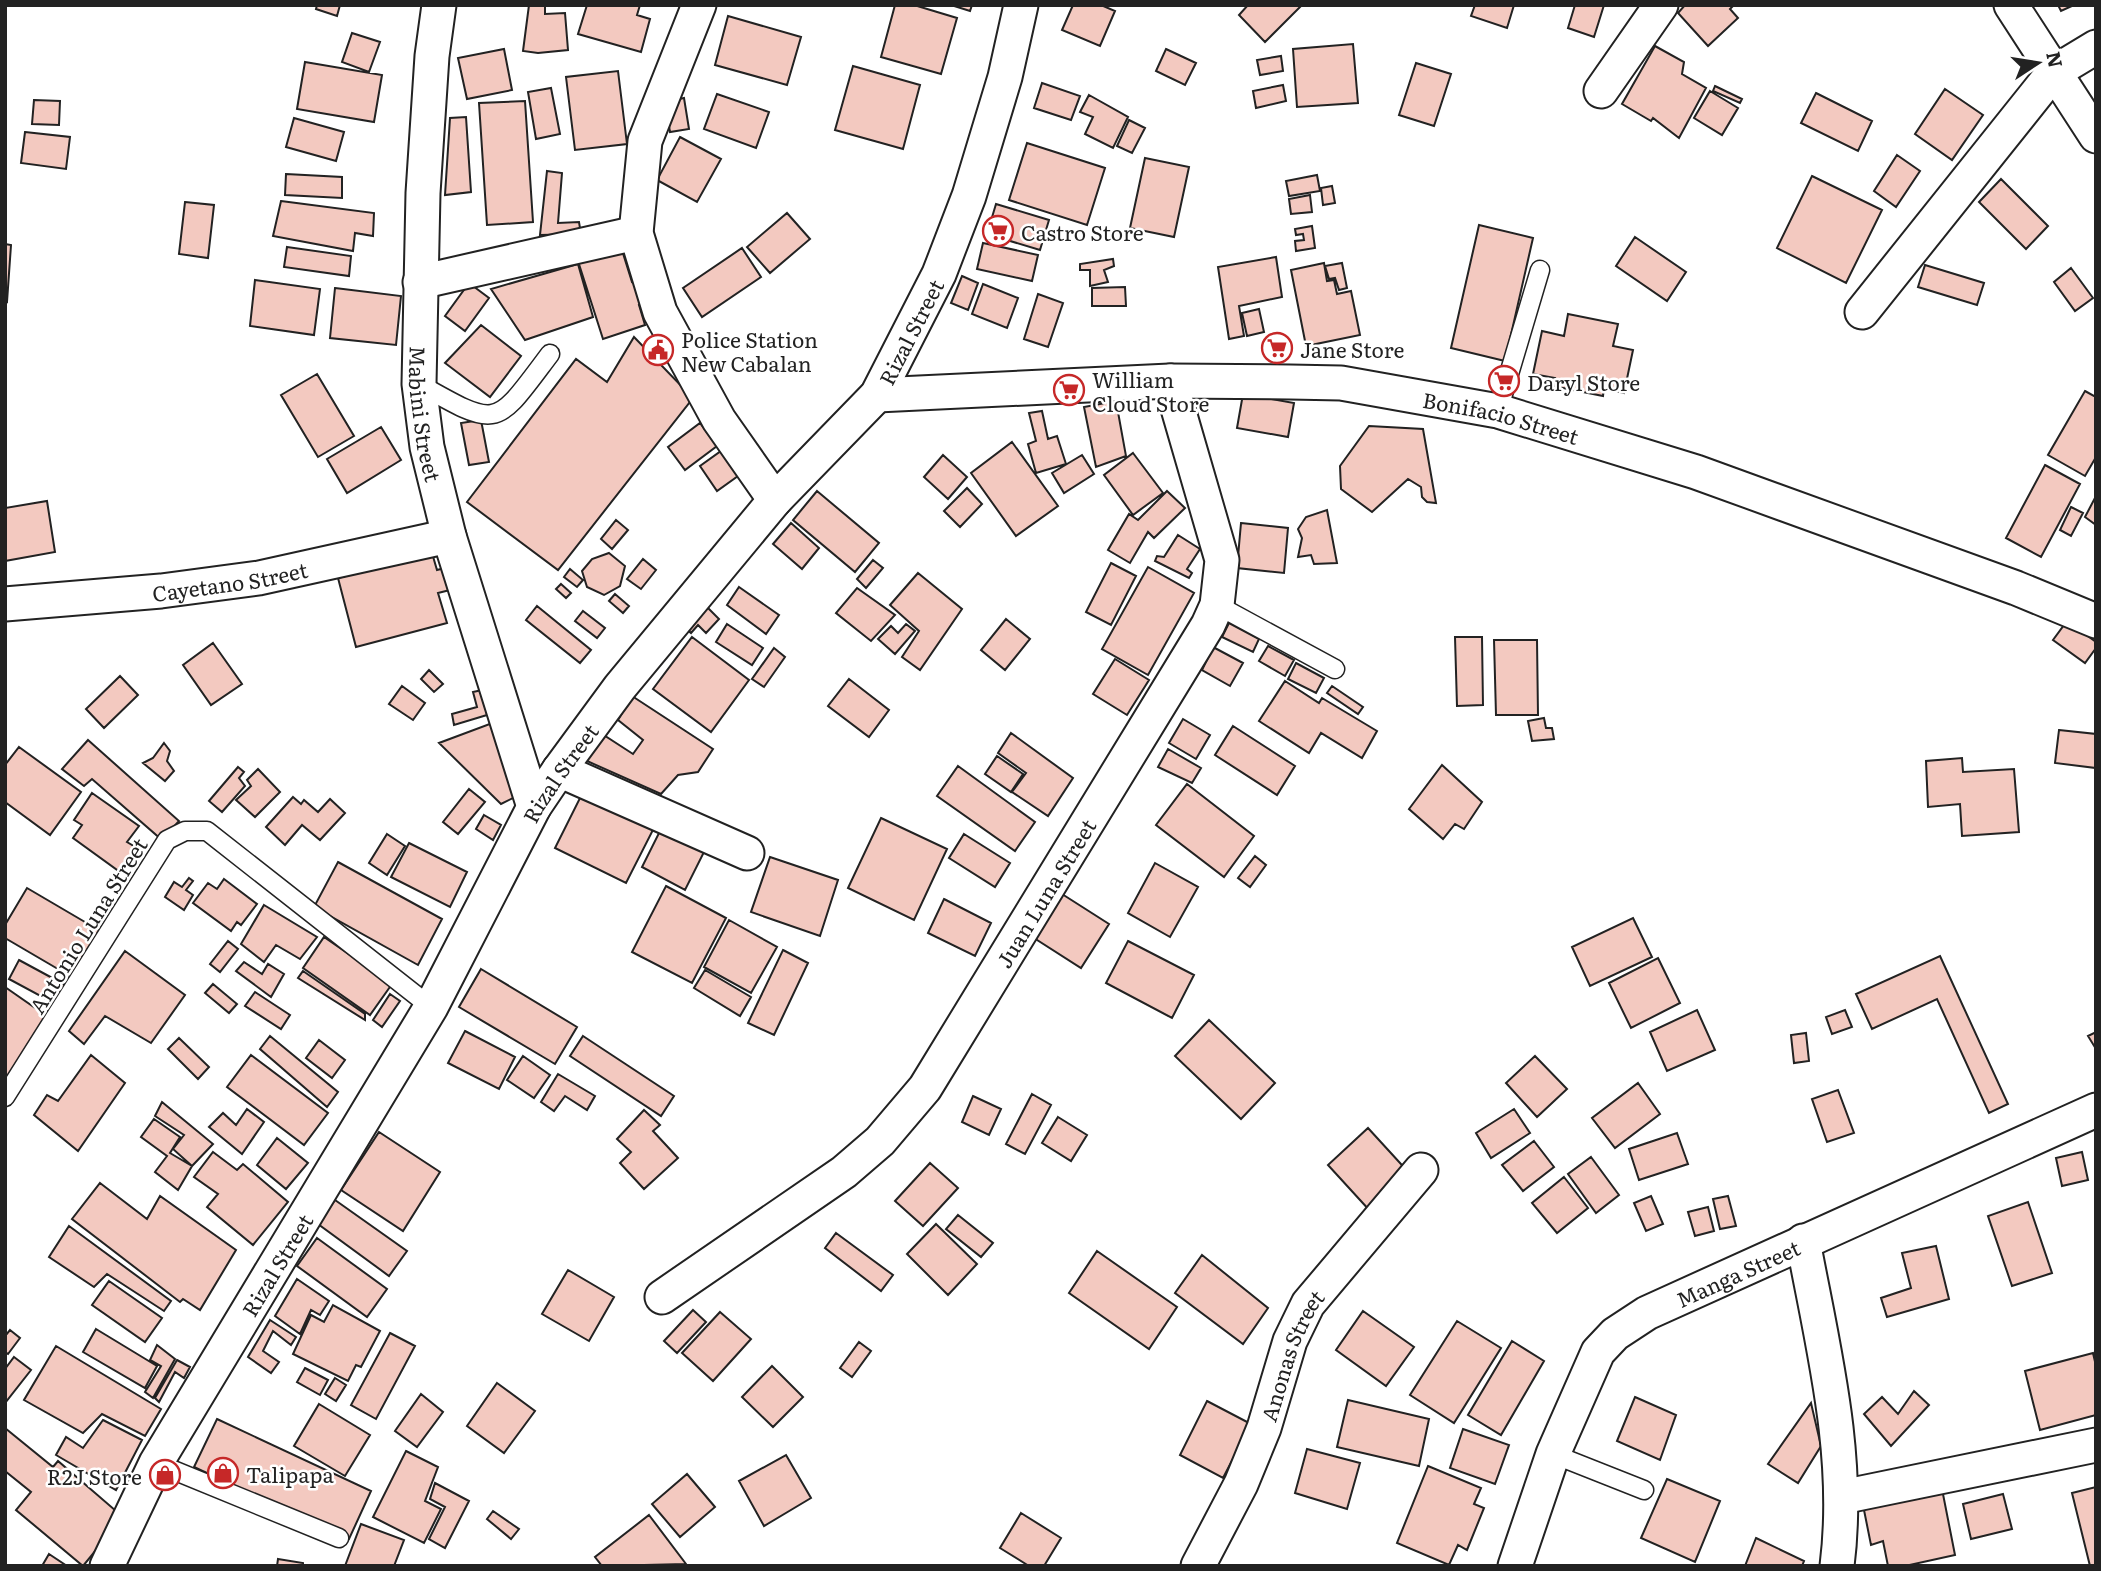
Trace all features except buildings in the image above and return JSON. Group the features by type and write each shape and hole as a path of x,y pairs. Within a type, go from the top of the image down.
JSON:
{"street":[{"name":"Mabini Street","path":"439,5 431,70 420,282 419,384 427,447 449,536 534,807"},
{"path":"699,5 645,141 636,233 660,312 719,420 775,500"},
{"name":"Rizal Street","path":"107,1566 156,1463 431,1007 534,807 620,687 775,500 877,395 939,274 969,196 1005,77 1021,5"},
{"path":"1601,90 1661,5"},
{"path":"2011,5 2096,136"},
{"path":"1862,312 2053,73 2096,47"},
{"path":"420,282 636,233"},
{"name":"Bonifacio Street","path":"877,395 1170,381 1341,383 1498,411 1696,472 2016,587 2096,621"},
{"name":"Juan Luna Street","path":"662,1297 845,1172 880,1141 925,1088 1200,637 1217,605 1222,560 1170,381"},
{"name":"Cayetano Street","path":"5,604 160,591 259,578 449,536"},
{"path":"559,770 747,853"},
{"name":"Manga Street","path":"1515,1566 1553,1454 1598,1352 1615,1334 1647,1313 2096,1110"},
{"name":"Anonas Street","path":"1198,1566 1241,1484 1264,1428 1290,1341 1308,1304 1420,1170"},
{"path":"1803,1241 1836,1421 1842,1497 1837,1566"},
{"path":"1842,1497 2096,1445"}],"lane":[{"path":"1498,411 1540,270"},
{"path":"419,384 471,414 494,416 511,406 550,354"},
{"path":"1217,605 1335,669"},
{"name":"Antonio Luna Street","path":"5,1097 167,840 185,831 207,831 431,1007"},
{"path":"1553,1454 1644,1490"},
{"path":"156,1463 339,1538"}],"place":[{"name":"Castro Store","path":"998,231"},
{"name":"Jane Store","path":"1277,348"},
{"name":"Police Station New Cabalan","path":"658,350"},
{"name":"Daryl Store","path":"1504,381"},
{"name":"William Cloud Store","path":"1069,390"},
{"name":"Talipapa","path":"223,1473"},
{"name":"R2J Store","path":"165,1475"}]}
